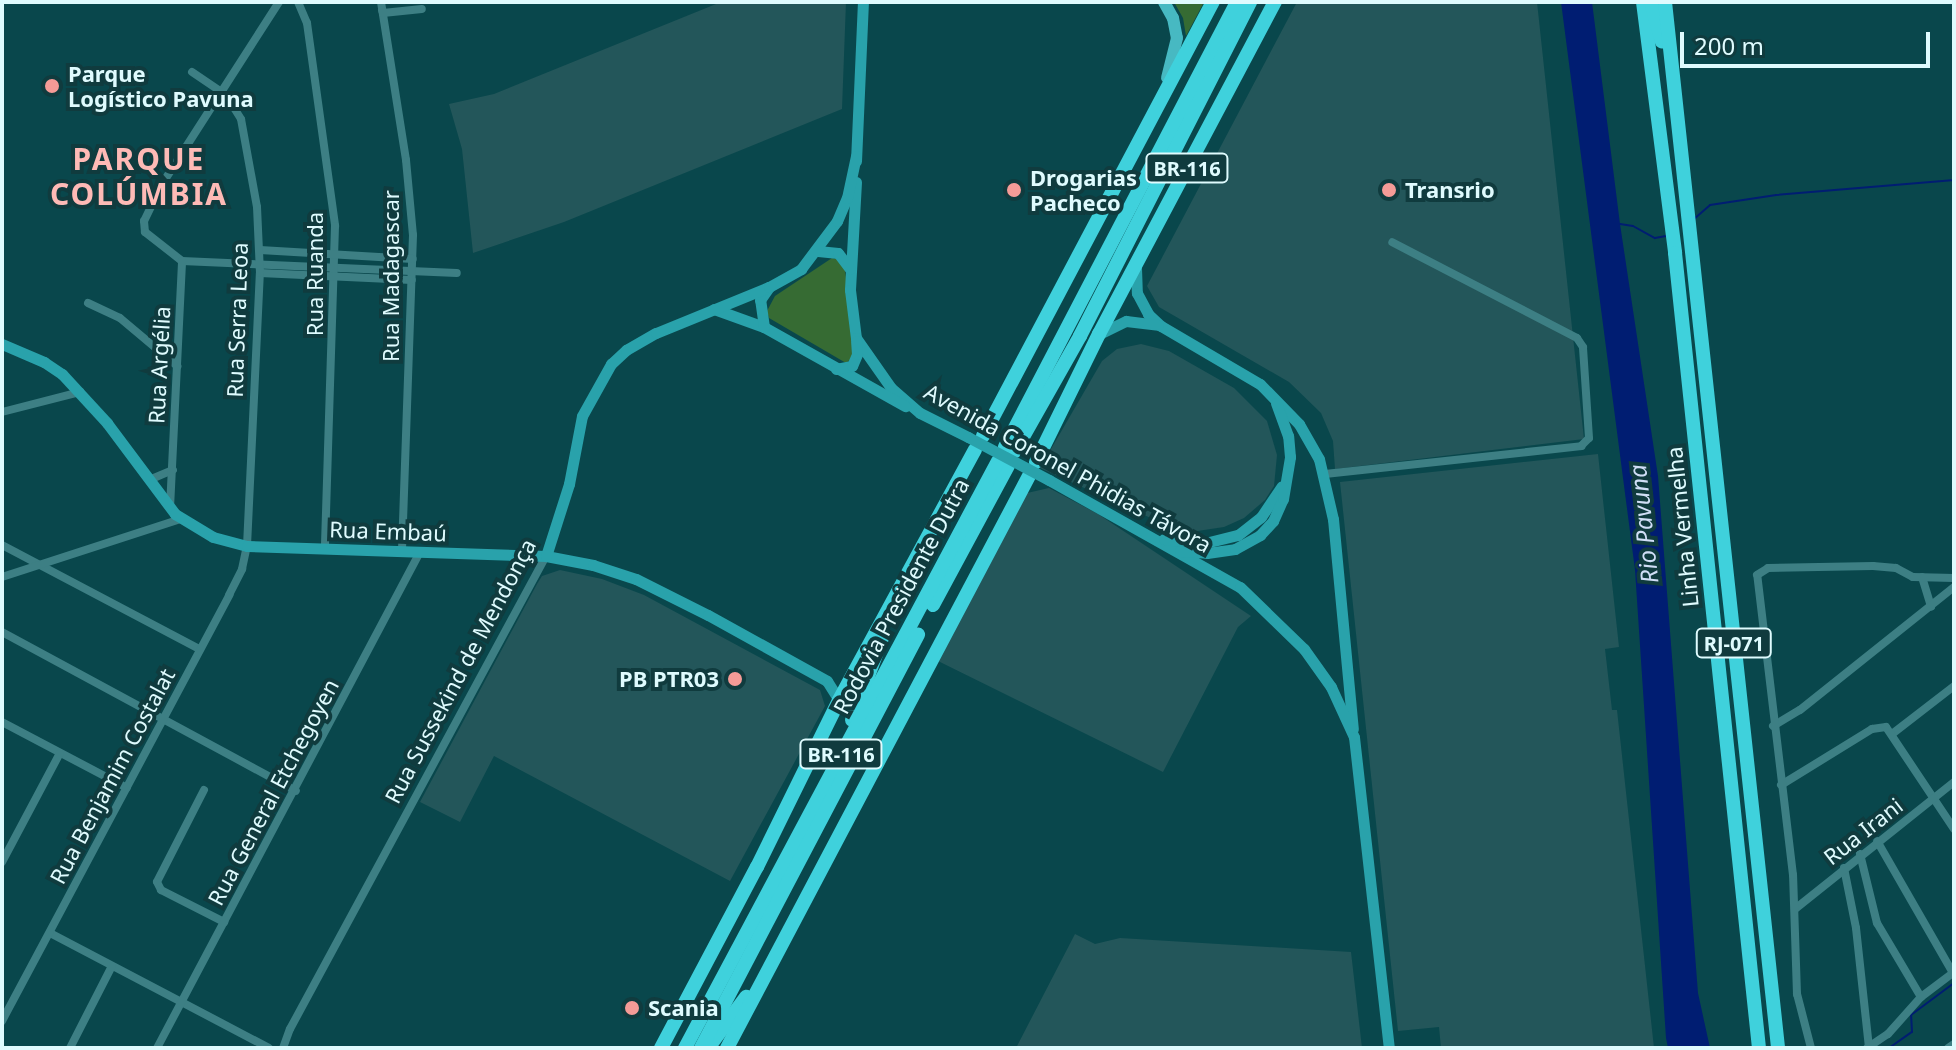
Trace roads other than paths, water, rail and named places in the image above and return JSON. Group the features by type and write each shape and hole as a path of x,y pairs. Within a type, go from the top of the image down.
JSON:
{"highway":[{"name":"BR-116","path":"661,1048 751,878 839,700 1213,2"},
{"name":"BR-116","path":"1236,2 1010,449 1080,336 1250,2"},
{"name":"BR-116","path":"1080,336 1034,461 1275,2"},
{"name":"Linha Vermelha","path":"1643,2 1674,244 1759,1048"},
{"path":"1651,2 1674,85"},
{"path":"1665,2 1674,85"},
{"name":"Linha Vermelha","path":"1674,85 1778,1048"},
{"name":"Rodovia Presidente Dutra","path":"685,1048 836,763 1003,463 701,1048"},
{"name":"BR-116","path":"727,1048 1027,475"},
{"path":"836,763 899,592"},
{"path":"708,1048 776,957"}],"main road":[{"path":"1144,134 1177,44 1175,23 1164,2"}],"street":[{"path":"279,2 221,91 144,221 147,235 182,261 335,266 412,276"},
{"name":"Rua Ruanda","path":"298,2 307,23 313,58 333,198 336,254 325,550"},
{"name":"Avenida Coronel Phidias Távora","path":"863,2 851,309 856,338 881,377 920,413 1231,581 1265,608 1320,669 1354,737"},
{"path":"382,8 422,9"},
{"name":"Rua Madagascar","path":"382,8 412,201 413,259 402,552"},
{"name":"Rua Serra Leoa","path":"192,72 232,102 245,136 260,250 247,546"},
{"name":"Rua Sussekind de Mendonça","path":"283,1048 290,1029 546,556 569,484 582,416 602,376 626,350 769,287 801,269 818,251 847,198 856,156"},
{"path":"1325,474 1581,446 1589,438 1583,347 1577,338 1392,242"},
{"path":"260,250 413,259"},
{"path":"818,251 838,253 851,273"},
{"name":"Rua Argélia","path":"170,508 182,261"},
{"name":"Avenida Coronel Phidias Távora","path":"1136,266 1138,298 1161,326 1247,375 1272,395 1304,432 1325,474 1344,611 1354,737 1389,1048"},
{"path":"260,273 412,276 457,273"},
{"path":"764,327 760,300 769,287"},
{"path":"88,303 120,318 177,366"},
{"path":"714,309 764,327 835,369 920,413"},
{"name":"Avenida Coronel Phidias Távora","path":"1099,334 1126,321 1161,326"},
{"path":"835,369 847,369 855,361 856,338"},
{"name":"Rua Embaú","path":"2,344 44,362 68,380 180,519 213,537 247,546 546,556 593,565 636,579 827,681 839,700"},
{"path":"58,395 68,380"},
{"path":"2,412 58,395 80,392"},
{"path":"1169,547 1207,553 1235,549 1252,540 1279,512 1288,471 1288,436 1272,395"},
{"path":"149,480 173,470"},
{"path":"1144,533 1177,543 1201,544 1238,535 1268,510 1288,471"},
{"path":"2,577 180,519"},
{"path":"2,545 199,649"},
{"name":"Rua Benjamim Costalat","path":"2,1021 242,569 247,546"},
{"name":"Rua General Etchegoyen","path":"157,1048 296,791 420,552"},
{"path":"1811,1048 1797,994 1795,909 1761,623 1759,571 1873,566 1922,577 1954,578"},
{"path":"1922,577 1931,607"},
{"path":"1773,726 1800,710 1954,587"},
{"path":"2,632 296,791"},
{"path":"827,681 854,674"},
{"path":"1892,734 1954,686"},
{"path":"2,722 127,788"},
{"path":"1781,785 1872,729 1886,727 1954,829"},
{"path":"2,862 60,753"},
{"name":"Rua Irani","path":"1795,909 1860,854 1954,782"},
{"path":"204,790 157,882 161,890 224,922"},
{"path":"1844,868 1856,928 1868,1047 1888,1034 1921,997 1953,973 1877,841"},
{"path":"1860,854 1877,923 1921,997"},
{"path":"50,933 269,1048"},
{"path":"70,1048 112,966"},
{"path":"1948,1048 1954,1044"}],"water":[{"name":"Rio Pavuna","path":"1561,2 1592,2 1620,224 1658,476 1698,993 1710,1048 1668,1048 1666,1038 1635,570"}],"waterway":[{"path":"1694,219 1710,205 1776,195 1954,180"},
{"path":"1620,224 1633,226 1655,238 1666,236"},
{"path":"1889,1048 1912,1032 1911,1015 1954,983"}],"place":[{"name":"Parque Logístico Pavuna","path":"52,86"},
{"name":"Drogarias Pacheco","path":"1014,190"},
{"name":"Transrio","path":"1389,190"},
{"name":"PB PTR03","path":"735,679"},
{"name":"Scania","path":"632,1008"}],"district":[{"name":"PARQUE COLÚMBIA","path":"139,176"}]}
